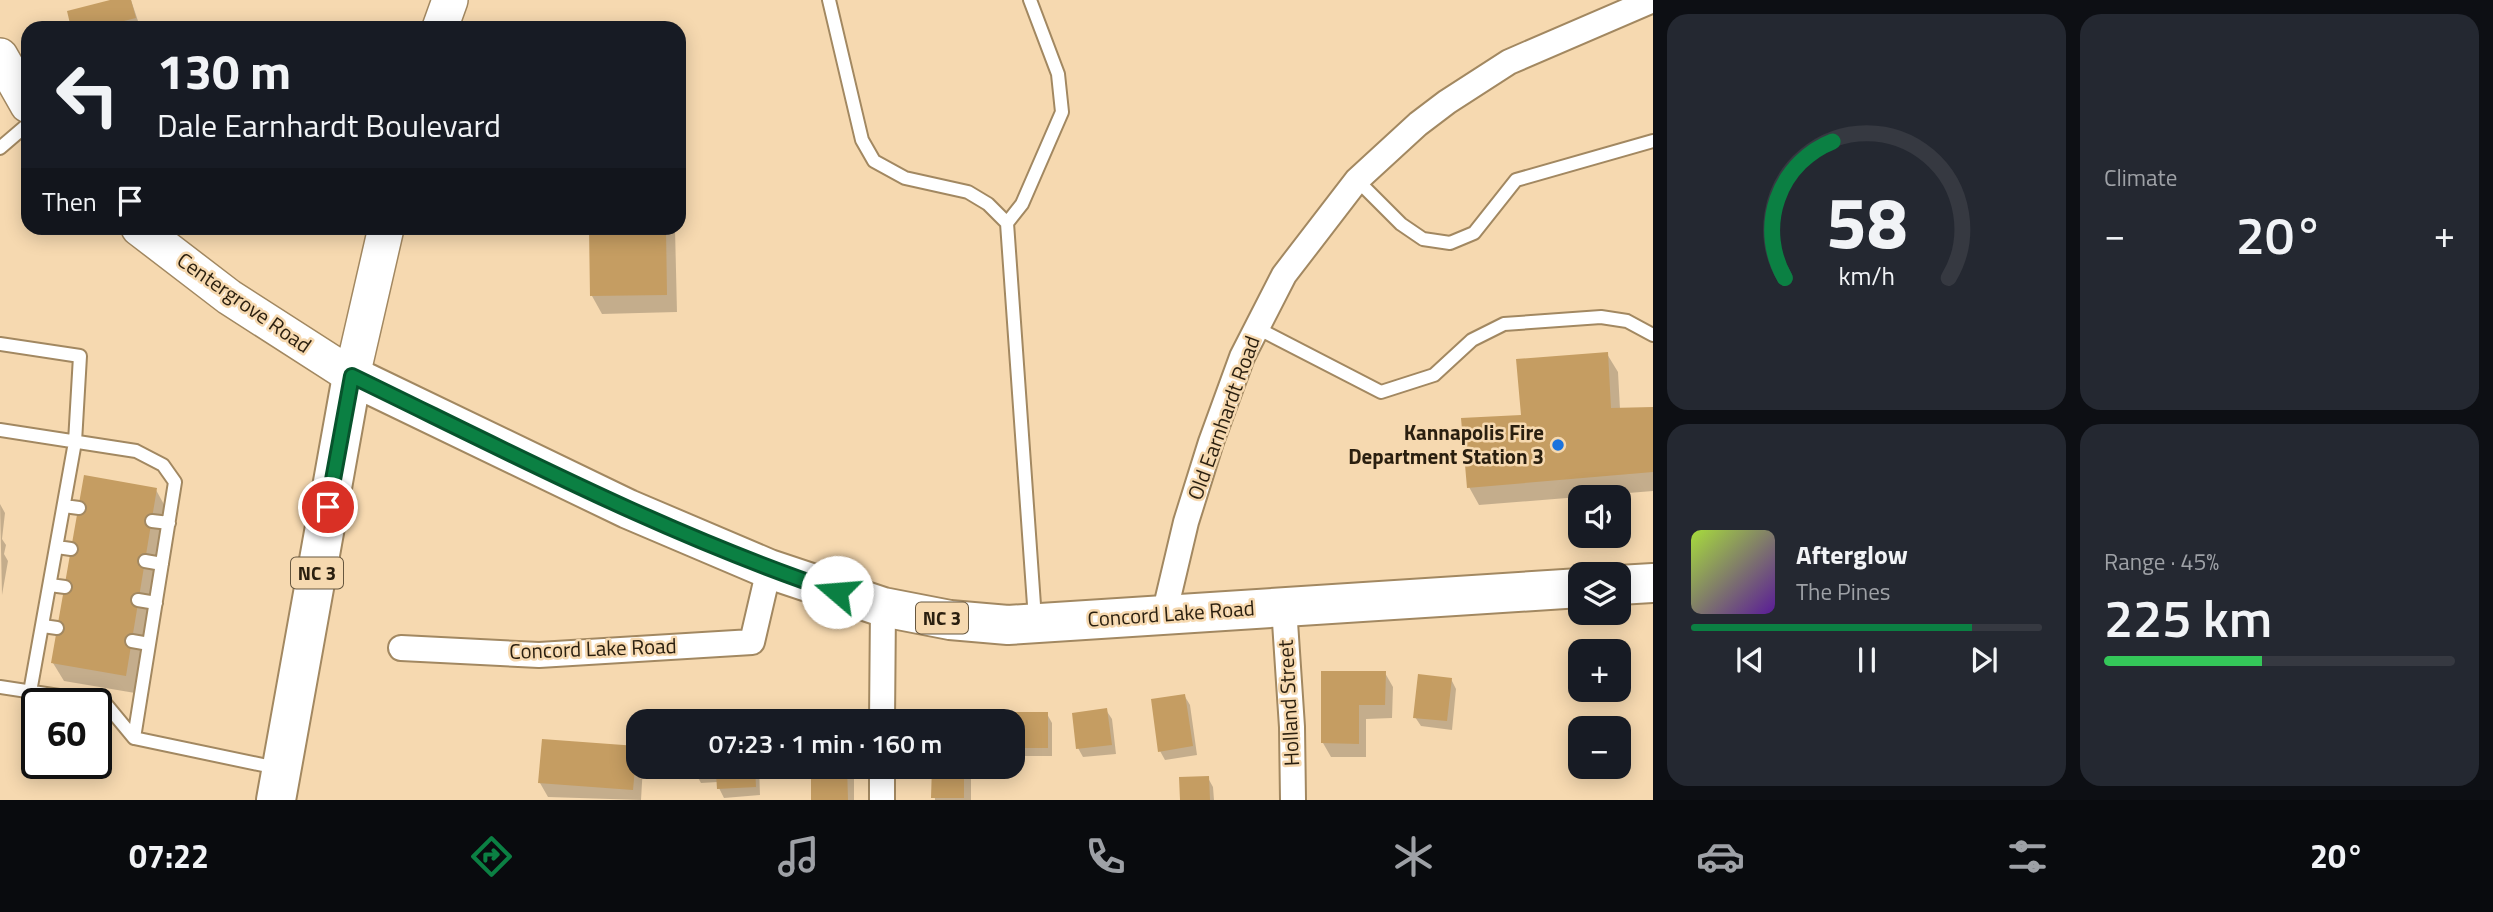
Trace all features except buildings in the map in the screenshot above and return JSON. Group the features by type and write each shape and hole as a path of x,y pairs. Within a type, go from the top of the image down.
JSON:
{"main road":[{"name":"Concord Lake Road","path":"352,376 628,509 769,569 883,607 950,620 1008,625 1568,589"},
{"name":"NC 3","path":"278,785 352,376"},
{"path":"1631,584 1653,583"}],"street":[{"path":"442,21 450,0"},
{"name":"Old Earnhardt Road","path":"1164,615 1186,522 1242,356 1284,275 1357,180 1418,124 1509,62 1653,0"},
{"path":"0,56 21,93"},
{"name":"Centergrove Road","path":"148,235 229,297 352,376"},
{"path":"352,376 384,235"},
{"name":"Concord Lake Road","path":"401,648 538,655 752,642 769,569"},
{"path":"882,709 883,607"},
{"name":"Holland Street","path":"1284,607 1292,727 1293,800"},
{"path":"882,779 882,800"}],"lane":[{"path":"829,0 862,140 874,162 905,178 968,192 988,204 1007,223 1035,623"},
{"path":"1007,223 1022,204 1062,111 1058,74 1030,0"},
{"path":"0,148 21,130"},
{"path":"1357,180 1401,224 1423,239 1450,243 1474,233 1516,180 1653,141"},
{"path":"1257,328 1381,392 1434,375 1472,340 1504,324 1601,317 1627,321 1653,335"},
{"path":"0,344 80,355 75,442 31,688"},
{"path":"0,430 136,451 163,465 175,482 134,738"},
{"path":"64,506 79,508"},
{"path":"152,521 169,523"},
{"path":"57,547 71,549"},
{"path":"145,561 162,564"},
{"path":"50,585 65,587"},
{"path":"138,600 156,603"},
{"path":"43,626 57,628"},
{"path":"132,641 149,644"},
{"path":"0,687 21,690"},
{"path":"112,711 134,738 278,785"}],"place":[{"name":"Kannapolis Fire Department Station 3","path":"1558,445"}],"route":[{"path":"328,507 352,376 628,509 769,569 837,592"}]}
